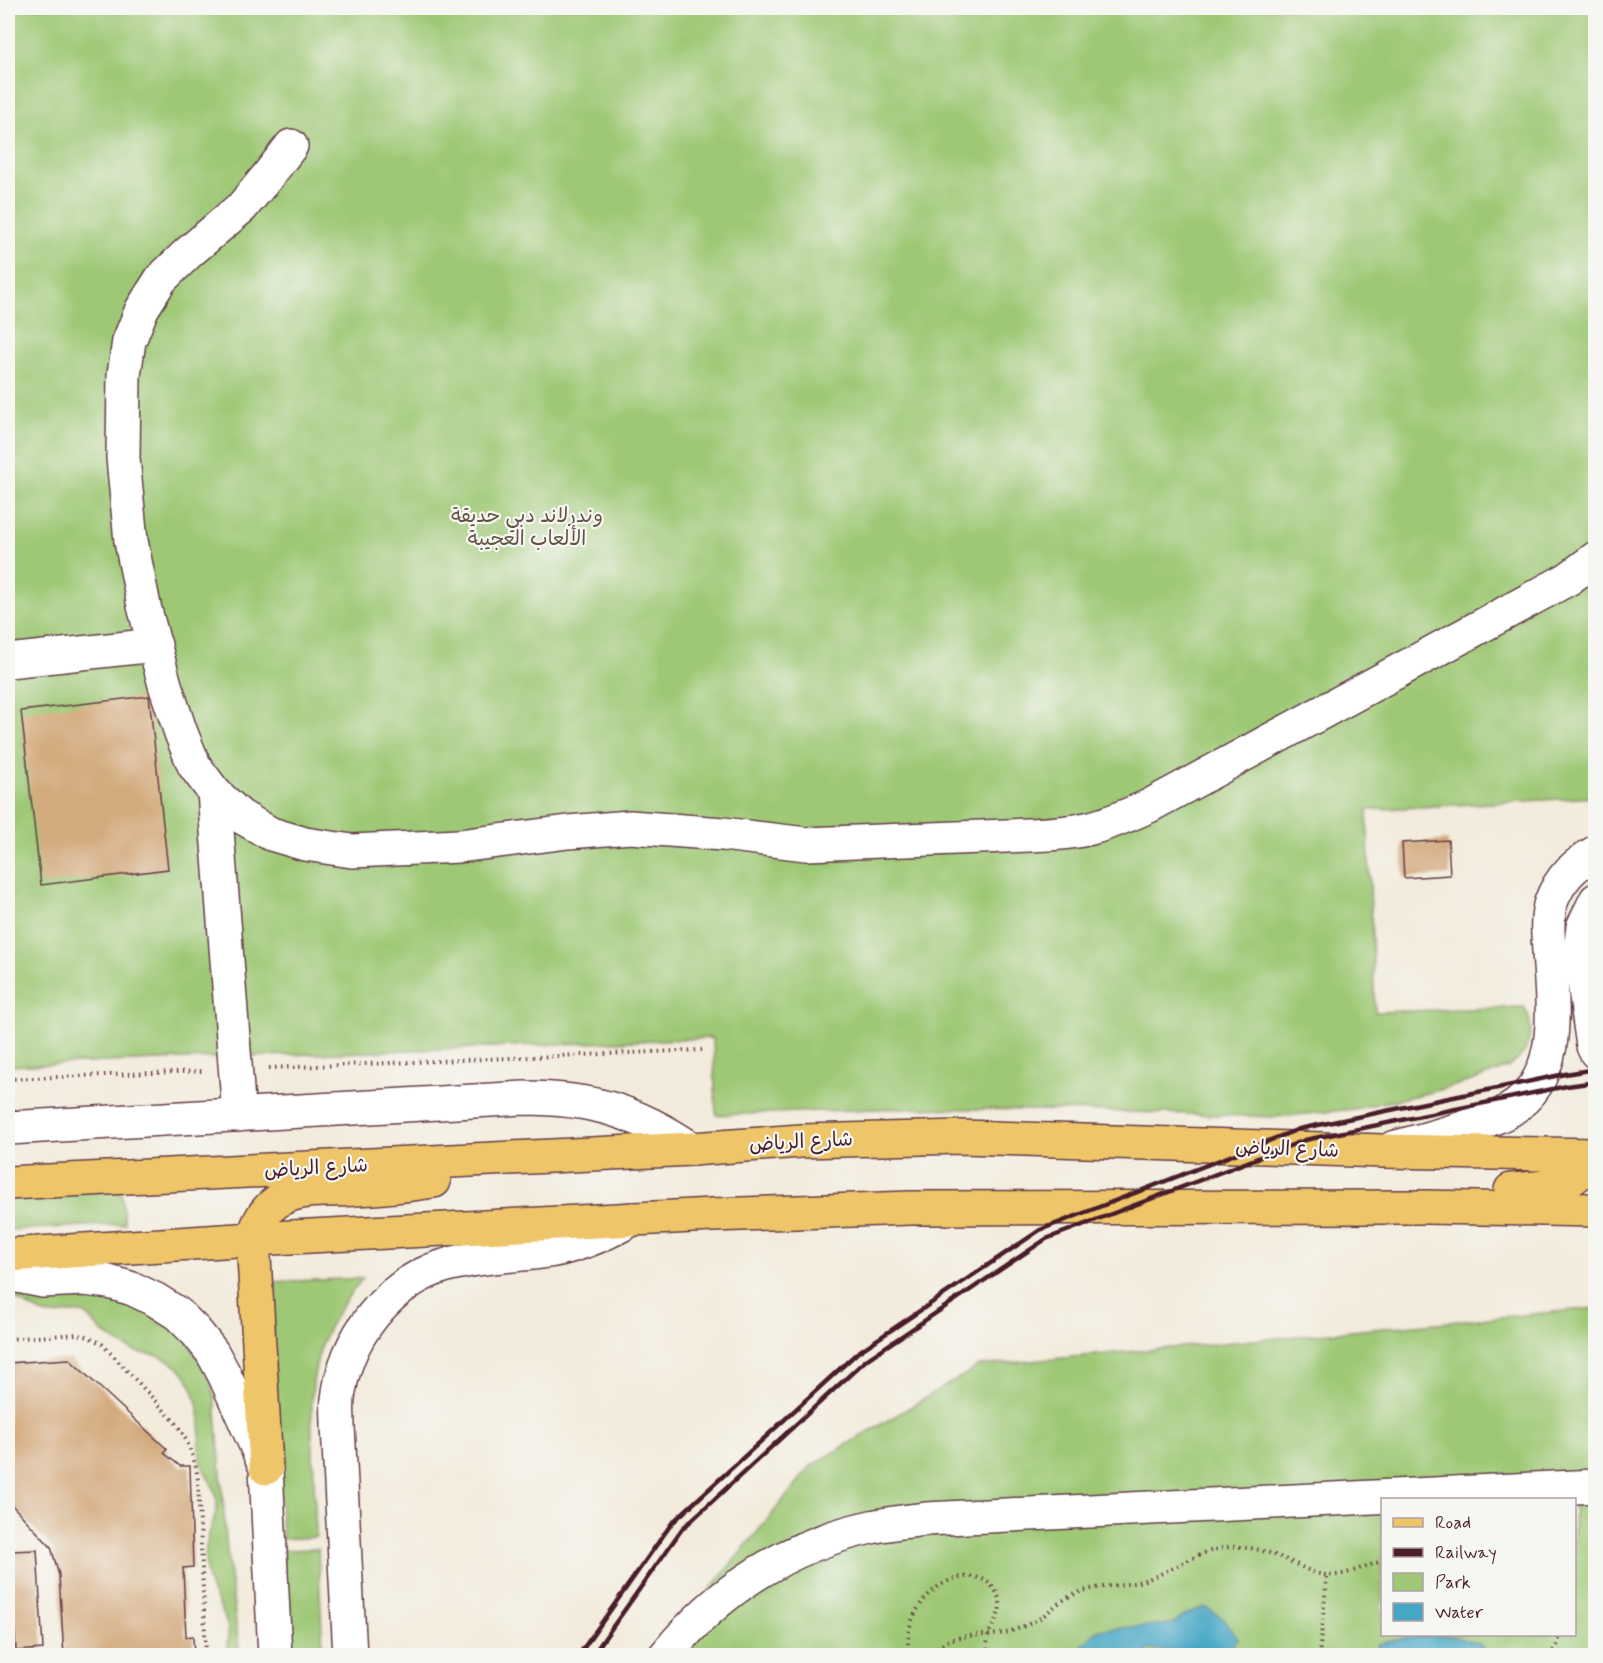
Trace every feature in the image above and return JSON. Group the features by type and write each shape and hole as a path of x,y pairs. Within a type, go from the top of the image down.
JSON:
{"main road":[{"name":"شارع الرياض","path":"8,1183 692,1149 801,1141 962,1137 1383,1151 1596,1155"},
{"path":"266,1468 253,1239 263,1215 272,1204 297,1193 448,1180 583,1153"},
{"path":"1425,1207 1450,1197 1556,1186 1578,1175 1596,1155"},
{"path":"8,1255 253,1239 712,1215 910,1208 1596,1209"}],"street":[{"path":"291,146 242,207 161,279 142,309 129,341 124,375 123,459 131,541 144,606 165,685 194,765 214,792 240,816 271,834 305,844 352,850 459,846 568,832 630,828 723,834 806,844 1029,835 1091,828 1149,806 1568,579 1596,558"},
{"path":"8,661 154,645"},
{"path":"214,792 238,1115"},
{"path":"1383,1151 1485,1121 1510,1111 1530,1093 1544,1070 1551,1044 1552,1009 1548,927 1551,903 1560,882 1575,865 1596,852"},
{"path":"1595,1055 1580,953 1583,927 1596,900"},
{"path":"8,1128 554,1098 583,1101 613,1108 667,1132 692,1149"},
{"path":"350,1656 338,1400 342,1374 364,1327 380,1307 400,1289 446,1266 472,1260 544,1252 575,1245 632,1220"},
{"path":"8,1275 43,1281 84,1279 109,1282 133,1289 178,1314 212,1352 266,1468 275,1656"},
{"path":"665,1656 683,1633 724,1596 769,1565 819,1542 872,1527 926,1519 1596,1486"}],"path":[{"path":"8,1079 704,1050"},
{"path":"8,1339 77,1334 102,1344 176,1423 184,1435 191,1449 197,1472 206,1656"},
{"path":"928,1656 951,1640 1007,1632 1025,1626 1073,1595 1090,1589 1138,1582 1160,1575 1206,1552 1228,1547 1252,1547 1272,1553 1312,1573 1327,1576 1344,1574 1381,1562"},
{"path":"910,1656 910,1630 917,1610 925,1598 954,1578 970,1576 984,1580 995,1589 1000,1603 996,1620 988,1635 987,1656"},
{"path":"1319,1656 1327,1576"},
{"path":"1550,1656 1557,1645 1559,1636"}],"green space":[{"name":"وندرلاند دبي حديقة الألعاب العجيبة","path":"8,8 1595,8 1595,797 1367,810 1375,1012 1524,1007 1531,1029 1525,1051 1508,1067 1432,1092 1354,1109 1275,1117 1104,1111 905,1108 716,1115 713,1038 8,1066"},
{"path":"121,1189 125,1224 8,1230 8,1195"},
{"path":"363,1278 334,1317 322,1344 315,1371 312,1412 316,1537 282,1539 270,1282"},
{"path":"8,1287 106,1288 186,1338 209,1377 215,1399 227,1551 240,1655 224,1655 228,1642 226,1621 213,1593 206,1570 206,1546 217,1503 212,1485 201,1463 199,1415 193,1389 185,1375 176,1366 156,1355 137,1352 114,1340 100,1330 85,1314 75,1312 49,1315 39,1312 8,1297"},
{"path":"1595,1308 1595,1655 656,1656 811,1466 979,1366"},
{"path":"318,1549 323,1655 287,1655 282,1550"}],"water":[{"path":"1204,1607 1223,1618 1238,1639 1224,1655 1184,1655 1179,1651 1147,1650 1146,1655 1074,1655 1097,1630 1172,1624 1185,1615"},
{"path":"1450,1636 1478,1643 1490,1655 1381,1655 1377,1644 1405,1638"}],"building":[{"path":"149,696 168,869 41,885 21,711"},
{"path":"1448,840 1450,875 1404,878 1402,843"},
{"path":"69,1359 167,1449 164,1453 180,1466 190,1466 193,1567 183,1568 186,1637 193,1636 194,1656 64,1656 59,1575 51,1547 8,1502 8,1363"},
{"path":"37,1550 43,1649 16,1651 10,1551"}],"railway":[{"path":"578,1656 672,1523 857,1353 1040,1230 1299,1129 1596,1069"},
{"path":"592,1656 682,1529 866,1360 1046,1239 1305,1140 1596,1082"}]}
